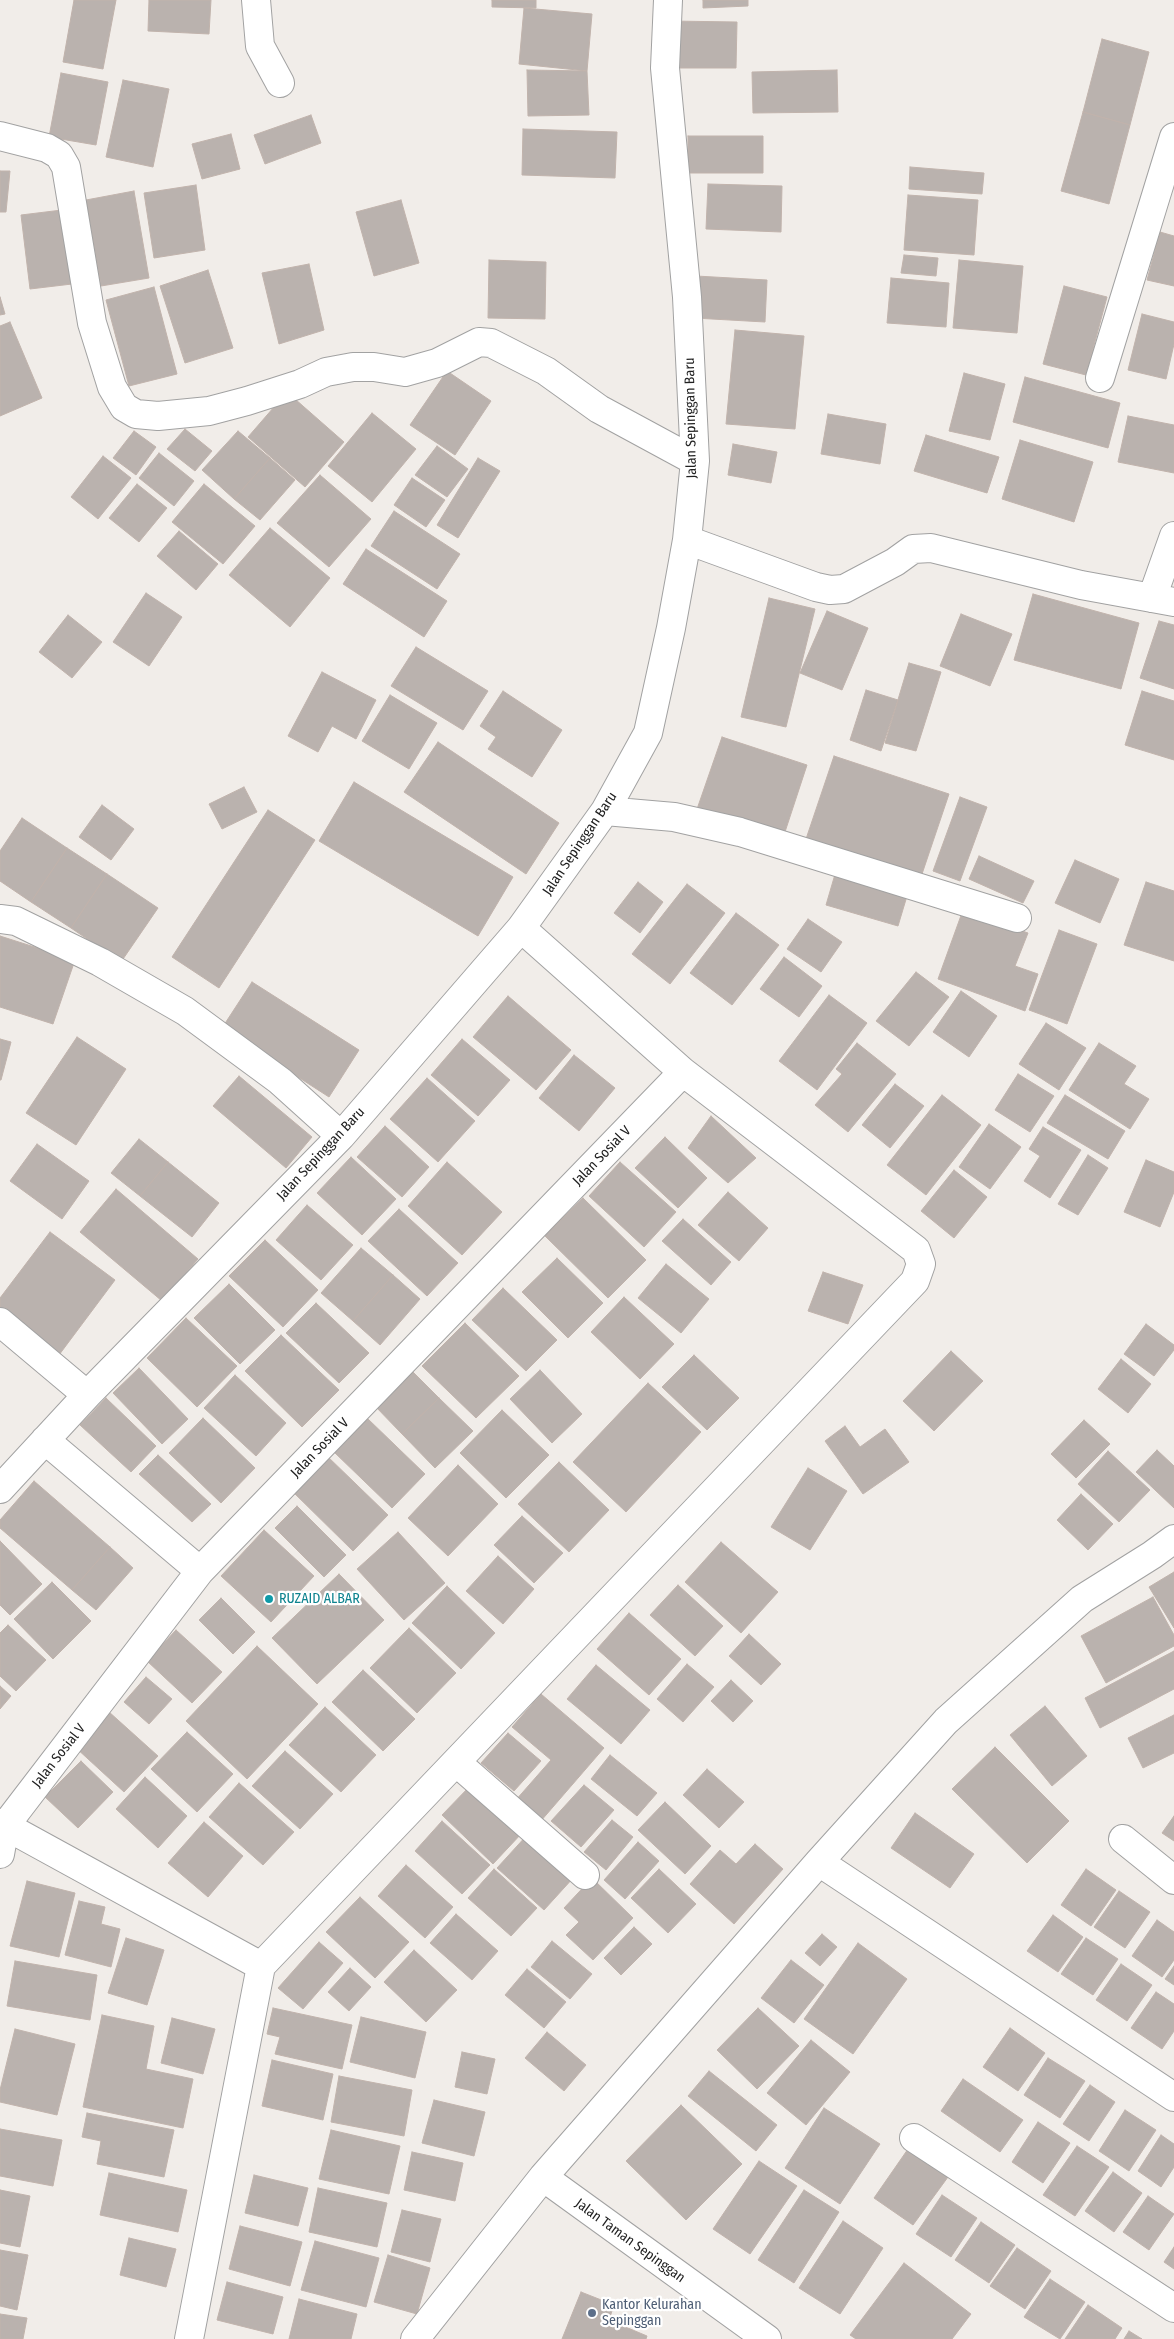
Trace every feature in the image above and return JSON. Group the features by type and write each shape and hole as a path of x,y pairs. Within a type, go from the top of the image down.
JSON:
{"street":[{"path":"256,0 260,46 280,83"},
{"name":"Jalan Sepinggan Baru","path":"0,1489 87,1395 341,1136 521,928 606,811 648,733 672,628 687,540 694,461 687,297 665,68 668,0"},
{"path":"0,136 47,148 59,155 66,168 92,324 112,387 124,407 136,414 158,416 209,411 247,402 326,372 353,367 374,367 405,372 437,363 479,342 492,343 546,370 599,409 694,461"},
{"path":"1100,378 1174,138"},
{"path":"687,540 830,590 844,589 894,562 913,549 931,548 1081,585 1163,600 1174,536"},
{"path":"606,811 674,817 740,832 1017,918"},
{"path":"0,919 16,921 100,962 185,1011 280,1081 341,1136"},
{"path":"189,2339 261,1966 915,1281 921,1264 916,1250 683,1072 521,928"},
{"name":"Jalan Sosial V","path":"0,1854 2,1824 200,1571 683,1072"},
{"path":"0,1322 87,1395"},
{"path":"45,1440 200,1571"},
{"path":"415,2339 542,2177 818,1862 946,1721 1082,1599 1145,1560 1174,1539"},
{"path":"456,1762 585,1875"},
{"path":"2,1824 261,1966"},
{"path":"1122,1839 1174,1880"},
{"path":"818,1862 1174,2097"},
{"path":"914,2138 1174,2308"},
{"name":"Jalan Taman Sepinggan","path":"542,2177 766,2339"}],"building":[{"path":"74,0 116,0 103,69 63,62"},
{"path":"149,0 211,0 209,34 148,31"},
{"path":"492,0 536,0 536,8 492,7"},
{"path":"703,0 748,0 748,6 703,8"},
{"path":"524,8 592,14 587,71 519,64"},
{"path":"670,21 737,22 736,68 670,68"},
{"path":"1102,39 1149,52 1130,125 1083,112"},
{"path":"527,70 587,71 589,115 528,116"},
{"path":"837,70 838,112 753,113 752,72"},
{"path":"61,73 108,82 96,145 49,137"},
{"path":"123,80 169,89 153,167 106,157"},
{"path":"1083,112 1130,125 1109,204 1061,191"},
{"path":"311,115 321,143 265,164 254,135"},
{"path":"523,129 617,132 615,178 522,175"},
{"path":"231,134 240,169 202,179 192,144"},
{"path":"688,136 763,136 763,173 688,173"},
{"path":"910,167 984,173 982,194 909,189"},
{"path":"0,171 10,171 6,212 0,212"},
{"path":"708,184 782,186 781,232 706,229"},
{"path":"196,185 205,250 154,258 144,193"},
{"path":"134,191 149,278 101,286 86,200"},
{"path":"908,195 978,200 974,255 904,250"},
{"path":"401,200 419,263 374,276 356,212"},
{"path":"62,210 72,284 30,289 21,215"},
{"path":"1160,232 1174,236 1174,286 1147,280"},
{"path":"904,255 938,258 936,276 901,273"},
{"path":"489,260 546,262 545,319 488,318"},
{"path":"959,260 1023,266 1017,333 953,328"},
{"path":"309,264 324,330 279,344 262,273"},
{"path":"208,270 233,348 185,363 160,286"},
{"path":"696,276 767,280 765,322 694,318"},
{"path":"891,278 949,283 946,327 887,323"},
{"path":"1064,286 1107,297 1086,375 1043,364"},
{"path":"154,287 177,374 129,386 106,300"},
{"path":"0,297 5,314 0,315"},
{"path":"1142,314 1174,322 1174,344 1166,379 1128,370"},
{"path":"10,322 42,398 0,416 0,326"},
{"path":"735,330 804,336 795,429 726,424"},
{"path":"447,371 491,401 455,455 410,425"},
{"path":"964,373 1005,384 990,440 949,431"},
{"path":"1025,377 1120,403 1108,448 1013,422"},
{"path":"287,392 344,442 305,487 248,437"},
{"path":"372,413 416,449 372,502 328,466"},
{"path":"828,414 886,424 880,464 821,454"},
{"path":"1128,416 1174,425 1174,473 1118,462"},
{"path":"185,429 212,451 195,471 167,449"},
{"path":"134,431 156,447 136,475 113,458"},
{"path":"238,431 270,458 234,499 202,470"},
{"path":"926,435 999,457 987,493 914,471"},
{"path":"1020,440 1093,462 1074,522 1002,499"},
{"path":"733,444 777,452 771,483 728,475"},
{"path":"437,446 468,469 447,497 415,475"},
{"path":"159,453 194,481 174,506 139,478"},
{"path":"103,456 131,478 98,519 71,497"},
{"path":"270,458 295,480 260,520 234,499"},
{"path":"478,458 500,471 458,538 437,525"},
{"path":"320,475 371,519 329,567 277,523"},
{"path":"412,478 445,500 426,527 394,505"},
{"path":"137,484 167,508 139,542 109,518"},
{"path":"204,484 255,526 223,564 172,522"},
{"path":"394,511 460,554 437,589 371,546"},
{"path":"270,528 330,578 290,627 229,575"},
{"path":"179,531 218,564 196,590 157,556"},
{"path":"366,549 447,601 424,637 343,584"},
{"path":"146,593 182,617 149,666 113,642"},
{"path":"1033,594 1139,623 1121,689 1014,660"},
{"path":"769,598 815,609 786,727 741,717"},
{"path":"827,611 868,628 842,690 800,673"},
{"path":"961,614 1012,634 990,686 940,666"},
{"path":"68,615 102,642 72,678 39,652"},
{"path":"1159,621 1174,625 1174,689 1140,678"},
{"path":"416,647 488,691 463,730 391,686"},
{"path":"909,663 941,672 916,751 885,743"},
{"path":"322,672 376,700 356,739 332,726 318,752 288,736"},
{"path":"866,690 898,700 881,751 850,740"},
{"path":"503,691 562,730 532,777 488,749 496,737 480,726"},
{"path":"1142,691 1174,701 1174,760 1125,745"},
{"path":"390,695 437,723 409,769 362,741"},
{"path":"722,737 807,765 782,841 696,812"},
{"path":"438,742 559,823 526,874 404,792"},
{"path":"834,756 949,794 921,877 806,839"},
{"path":"354,782 513,877 478,936 319,841"},
{"path":"244,787 257,812 222,829 209,804"},
{"path":"960,797 987,807 960,881 933,871"},
{"path":"102,805 134,829 111,860 79,837"},
{"path":"268,810 315,840 219,988 172,957"},
{"path":"22,818 67,848 31,902 0,881 0,851"},
{"path":"67,848 107,874 71,928 31,902"},
{"path":"979,856 1034,881 1023,903 969,879"},
{"path":"1075,860 1119,879 1100,923 1055,903"},
{"path":"838,864 910,886 898,926 826,905"},
{"path":"107,874 158,908 121,962 71,928"},
{"path":"638,882 663,902 640,933 614,913"},
{"path":"1146,882 1174,891 1174,961 1124,945"},
{"path":"687,884 725,913 670,984 632,954"},
{"path":"963,910 1028,933 1015,966 1038,974 1025,1011 938,979"},
{"path":"736,913 779,945 732,1005 690,973"},
{"path":"808,919 842,942 821,972 787,949"},
{"path":"1059,930 1097,944 1067,1024 1029,1010"},
{"path":"0,936 75,960 53,1024 0,1007"},
{"path":"784,957 822,986 799,1017 760,989"},
{"path":"916,972 949,997 909,1046 876,1021"},
{"path":"252,982 359,1050 329,1097 222,1028"},
{"path":"961,991 997,1016 969,1057 933,1032"},
{"path":"829,995 867,1023 817,1090 779,1061"},
{"path":"508,996 571,1050 536,1090 473,1037"},
{"path":"1046,1023 1086,1048 1059,1090 1019,1064"},
{"path":"77,1037 126,1069 76,1145 26,1113"},
{"path":"0,1039 11,1042 1,1080 0,1080"},
{"path":"462,1039 510,1080 478,1116 431,1075"},
{"path":"857,1043 896,1074 848,1132 815,1105 842,1074 836,1069"},
{"path":"1099,1043 1136,1066 1124,1084 1149,1099 1130,1129 1069,1090"},
{"path":"574,1055 615,1088 579,1131 539,1098"},
{"path":"1018,1074 1054,1096 1030,1132 995,1110"},
{"path":"239,1076 312,1137 286,1168 213,1106"},
{"path":"427,1078 475,1121 438,1162 390,1119"},
{"path":"895,1084 924,1106 890,1148 862,1125"},
{"path":"942,1095 981,1125 926,1195 887,1165"},
{"path":"1065,1095 1125,1131 1108,1159 1047,1123"},
{"path":"711,1116 756,1158 728,1183 688,1148"},
{"path":"989,1124 1021,1147 990,1189 959,1167"},
{"path":"385,1126 429,1167 402,1197 357,1157"},
{"path":"1043,1127 1081,1150 1050,1198 1024,1181 1040,1156 1029,1149"},
{"path":"665,1137 707,1178 678,1208 635,1168"},
{"path":"139,1139 168,1162 140,1196 111,1173"},
{"path":"37,1144 89,1181 62,1219 10,1181"},
{"path":"1088,1155 1108,1168 1078,1215 1058,1204"},
{"path":"351,1157 396,1199 362,1235 317,1193"},
{"path":"1146,1160 1174,1172 1174,1192 1160,1227 1124,1212"},
{"path":"168,1162 219,1203 192,1237 140,1196"},
{"path":"447,1162 502,1212 462,1255 408,1206"},
{"path":"620,1162 676,1212 644,1247 589,1196"},
{"path":"954,1170 987,1197 954,1238 921,1211"},
{"path":"116,1189 198,1259 162,1301 80,1232"},
{"path":"728,1192 768,1228 739,1261 698,1225"},
{"path":"583,1198 646,1260 608,1298 545,1236"},
{"path":"307,1205 353,1245 321,1280 276,1240"},
{"path":"399,1209 458,1263 427,1296 368,1241"},
{"path":"683,1219 731,1262 711,1285 662,1241"},
{"path":"50,1232 115,1280 59,1355 0,1311 0,1298"},
{"path":"265,1240 318,1290 283,1327 229,1276"},
{"path":"361,1248 393,1275 353,1321 321,1293"},
{"path":"557,1258 603,1303 568,1338 522,1292"},
{"path":"666,1264 709,1299 681,1333 638,1298"},
{"path":"823,1272 863,1285 848,1324 808,1311"},
{"path":"393,1275 420,1299 380,1345 353,1321"},
{"path":"229,1284 275,1330 240,1364 194,1318"},
{"path":"503,1288 557,1340 526,1371 472,1320"},
{"path":"624,1297 674,1344 640,1379 591,1332"},
{"path":"316,1303 369,1353 339,1383 286,1333"},
{"path":"186,1318 237,1366 197,1407 147,1358"},
{"path":"465,1323 519,1376 476,1418 422,1366"},
{"path":"1146,1324 1174,1345 1174,1350 1154,1376 1124,1354"},
{"path":"281,1335 339,1390 302,1427 245,1371"},
{"path":"951,1351 983,1381 934,1431 903,1401"},
{"path":"694,1355 739,1398 707,1430 662,1387"},
{"path":"1121,1359 1151,1384 1128,1413 1098,1389"},
{"path":"139,1368 188,1419 162,1444 113,1393"},
{"path":"410,1369 439,1398 402,1434 374,1405"},
{"path":"540,1370 582,1414 552,1443 510,1399"},
{"path":"235,1375 286,1423 256,1456 204,1408"},
{"path":"648,1383 701,1432 626,1512 573,1462"},
{"path":"106,1398 156,1446 131,1472 80,1425"},
{"path":"439,1398 473,1431 435,1468 402,1434"},
{"path":"502,1410 549,1455 506,1498 460,1453"},
{"path":"203,1418 255,1468 221,1503 169,1453"},
{"path":"367,1418 425,1474 392,1508 334,1452"},
{"path":"1084,1420 1110,1444 1076,1478 1051,1454"},
{"path":"845,1426 860,1447 885,1429 909,1462 863,1494 825,1441"},
{"path":"1157,1450 1174,1466 1174,1508 1136,1472"},
{"path":"1108,1451 1150,1490 1119,1522 1078,1484"},
{"path":"325,1454 388,1515 353,1551 290,1489"},
{"path":"158,1455 211,1504 192,1522 139,1474"},
{"path":"559,1462 609,1510 569,1552 518,1504"},
{"path":"458,1465 498,1504 448,1556 408,1518"},
{"path":"808,1468 847,1491 810,1550 771,1527"},
{"path":"34,1481 110,1547 72,1590 0,1528 0,1520"},
{"path":"1081,1494 1113,1524 1088,1550 1057,1520"},
{"path":"297,1506 346,1555 324,1577 275,1528"},
{"path":"522,1516 563,1553 534,1583 494,1545"},
{"name":"RUZAID ALBAR","path":"264,1530 314,1576 271,1622 221,1576"},
{"path":"398,1532 445,1583 404,1620 357,1569"},
{"path":"0,1541 42,1584 10,1615 0,1605"},
{"path":"721,1542 778,1592 741,1633 685,1582"},
{"path":"110,1547 133,1568 96,1610 72,1590"},
{"path":"498,1556 534,1589 503,1624 466,1591"},
{"path":"1174,1572 1174,1628 1149,1587"},
{"path":"339,1574 384,1620 317,1684 272,1638"},
{"path":"52,1582 91,1621 53,1659 14,1619"},
{"path":"678,1585 723,1626 695,1656 650,1615"},
{"path":"447,1586 495,1633 461,1669 412,1623"},
{"path":"1153,1597 1174,1635 1174,1646 1106,1683 1081,1636"},
{"path":"221,1598 255,1632 233,1654 199,1620"},
{"path":"629,1613 681,1659 649,1695 597,1649"},
{"path":"8,1625 46,1660 16,1691 0,1676 0,1633"},
{"path":"409,1628 456,1673 417,1713 370,1668"},
{"path":"176,1630 222,1672 192,1703 147,1661"},
{"path":"749,1634 781,1664 761,1685 729,1656"},
{"path":"257,1646 318,1704 247,1779 186,1721"},
{"path":"1174,1651 1174,1689 1100,1728 1085,1698"},
{"path":"687,1664 714,1687 683,1722 657,1699"},
{"path":"596,1665 650,1710 621,1744 567,1699"},
{"path":"363,1670 415,1719 383,1751 332,1702"},
{"path":"146,1677 172,1699 149,1724 124,1702"},
{"path":"731,1680 753,1701 733,1722 711,1701"},
{"path":"0,1686 11,1696 0,1709"},
{"path":"541,1694 604,1748 540,1822 515,1801 551,1760 512,1727"},
{"path":"1045,1706 1087,1756 1052,1786 1010,1735"},
{"path":"325,1707 376,1755 341,1792 289,1745"},
{"path":"108,1711 158,1756 124,1792 75,1747"},
{"path":"1174,1715 1174,1753 1143,1768 1128,1738"},
{"path":"187,1732 233,1774 197,1812 151,1769"},
{"path":"508,1733 541,1761 514,1791 481,1763"},
{"path":"995,1747 1069,1821 1027,1863 952,1789"},
{"path":"285,1751 333,1794 300,1829 252,1786"},
{"path":"610,1755 657,1793 637,1816 591,1779"},
{"path":"81,1761 113,1792 78,1828 45,1797"},
{"path":"707,1769 744,1802 719,1828 683,1795"},
{"path":"145,1777 187,1816 158,1848 116,1809"},
{"path":"239,1783 294,1832 263,1865 209,1817"},
{"path":"471,1785 522,1833 493,1864 442,1815"},
{"path":"584,1785 614,1810 581,1847 551,1821"},
{"path":"665,1802 711,1846 685,1874 638,1830"},
{"path":"915,1813 974,1854 950,1888 891,1848"},
{"path":"1174,1816 1174,1841 1162,1833"},
{"path":"612,1820 633,1837 606,1870 584,1852"},
{"path":"442,1821 490,1865 462,1894 415,1851"},
{"path":"204,1822 243,1856 208,1897 168,1863"},
{"path":"528,1834 574,1877 544,1910 497,1868"},
{"path":"638,1842 659,1861 625,1899 604,1880"},
{"path":"755,1844 783,1869 734,1924 690,1884 720,1850 736,1864"},
{"path":"406,1865 453,1907 425,1938 378,1896"},
{"path":"494,1869 537,1908 511,1936 468,1898"},
{"path":"659,1869 696,1904 668,1933 631,1898"},
{"path":"1086,1869 1116,1890 1091,1926 1061,1905"},
{"path":"592,1878 633,1918 593,1960 566,1935 579,1922 564,1908"},
{"path":"27,1881 75,1893 59,1957 10,1946"},
{"path":"1119,1891 1150,1912 1125,1948 1094,1927"},
{"path":"360,1897 409,1942 375,1978 326,1932"},
{"path":"79,1901 105,1907 101,1924 120,1929 111,1967 65,1955"},
{"path":"456,1914 498,1951 472,1980 430,1943"},
{"path":"1053,1915 1083,1937 1058,1972 1027,1951"},
{"path":"1157,1920 1174,1932 1174,1960 1162,1977 1132,1956"},
{"path":"634,1927 652,1944 621,1975 604,1958"},
{"path":"822,1934 837,1947 820,1966 805,1953"},
{"path":"126,1938 164,1950 147,2005 108,1993"},
{"path":"1086,1938 1118,1959 1093,1995 1061,1974"},
{"path":"552,1941 592,1974 570,1999 531,1967"},
{"path":"319,1942 343,1963 303,2009 278,1988"},
{"path":"858,1943 907,1979 853,2054 804,2019"},
{"path":"414,1950 457,1990 426,2022 384,1982"},
{"path":"791,1960 824,1985 794,2023 761,1998"},
{"path":"15,1961 97,1975 90,2020 7,2006"},
{"path":"1121,1964 1152,1985 1127,2021 1096,2000"},
{"path":"1174,1966 1174,1985 1165,1979"},
{"path":"350,1968 371,1987 349,2011 328,1992"},
{"path":"527,1969 566,2002 544,2028 505,1995"},
{"path":"1156,1992 1174,2004 1174,2031 1162,2049 1131,2028"},
{"path":"273,2008 352,2025 342,2069 275,2054 280,2037 267,2034"},
{"path":"758,2008 799,2046 757,2089 717,2050"},
{"path":"102,2015 154,2026 146,2069 193,2079 183,2128 83,2107"},
{"path":"361,2017 426,2032 415,2078 350,2062"},
{"path":"172,2018 215,2029 203,2074 161,2063"},
{"path":"1010,2028 1045,2053 1018,2091 983,2067"},
{"path":"15,2029 75,2044 57,2115 0,2102 0,2090"},
{"path":"547,2032 586,2065 564,2091 525,2058"},
{"path":"811,2040 850,2072 806,2125 767,2093"},
{"path":"462,2052 495,2059 487,2094 455,2087"},
{"path":"1048,2058 1085,2081 1060,2118 1024,2095"},
{"path":"272,2060 333,2074 323,2120 262,2106"},
{"path":"709,2071 777,2125 756,2151 688,2096"},
{"path":"339,2076 412,2090 404,2136 331,2122"},
{"path":"963,2079 1023,2120 1000,2152 941,2111"},
{"path":"1090,2085 1115,2102 1089,2141 1063,2124"},
{"path":"434,2100 485,2112 474,2156 422,2143"},
{"path":"681,2105 742,2164 686,2220 626,2161"},
{"path":"824,2108 880,2144 840,2204 785,2168"},
{"path":"1125,2110 1156,2130 1129,2171 1099,2151"},
{"path":"87,2113 174,2130 164,2177 97,2164 101,2141 82,2137"},
{"path":"1038,2122 1070,2143 1043,2183 1012,2162"},
{"path":"0,2129 62,2140 53,2186 0,2176"},
{"path":"331,2130 400,2146 389,2194 319,2179"},
{"path":"1161,2135 1174,2144 1174,2167 1161,2187 1138,2171"},
{"path":"1077,2146 1109,2167 1075,2216 1043,2195"},
{"path":"908,2149 948,2177 913,2225 874,2198"},
{"path":"412,2152 463,2163 455,2201 404,2190"},
{"path":"759,2161 797,2186 750,2254 713,2229"},
{"path":"1113,2172 1142,2193 1114,2232 1085,2211"},
{"path":"109,2173 187,2190 178,2232 100,2215"},
{"path":"254,2175 308,2188 298,2226 245,2213"},
{"path":"318,2188 387,2203 377,2247 309,2232"},
{"path":"0,2190 30,2196 20,2247 0,2243"},
{"path":"804,2190 839,2212 794,2283 758,2260"},
{"path":"942,2195 977,2218 951,2257 916,2234"},
{"path":"1148,2196 1174,2214 1149,2250 1123,2232"},
{"path":"402,2210 441,2219 430,2262 391,2252"},
{"path":"843,2221 883,2248 840,2314 799,2288"},
{"path":"981,2222 1015,2245 989,2283 955,2260"},
{"path":"240,2226 302,2242 290,2286 229,2269"},
{"path":"129,2238 176,2249 166,2287 120,2275"},
{"path":"315,2241 379,2258 366,2307 301,2290"},
{"path":"1174,2247 1174,2269 1164,2262"},
{"path":"1017,2248 1051,2271 1025,2309 990,2286"},
{"path":"0,2250 28,2255 17,2310 0,2306"},
{"path":"388,2255 430,2268 417,2314 374,2302"},
{"path":"904,2263 971,2314 952,2339 856,2339 850,2335"},
{"path":"1050,2279 1085,2302 1060,2339 1024,2317"},
{"path":"227,2282 283,2297 273,2334 217,2320"},
{"name":"Kantor Kelurahan Sepinggan","path":"581,2292 614,2305 609,2320 647,2336 646,2339 562,2339"},
{"path":"299,2299 357,2314 351,2339 289,2339"},
{"path":"1088,2305 1122,2328 1115,2339 1065,2339"},
{"path":"0,2314 27,2318 23,2339 0,2339"},
{"path":"1129,2331 1142,2339 1124,2339"}],"place":[{"name":"RUZAID ALBAR","path":"269,1599"},
{"name":"Kantor Kelurahan Sepinggan","path":"592,2313"}]}
